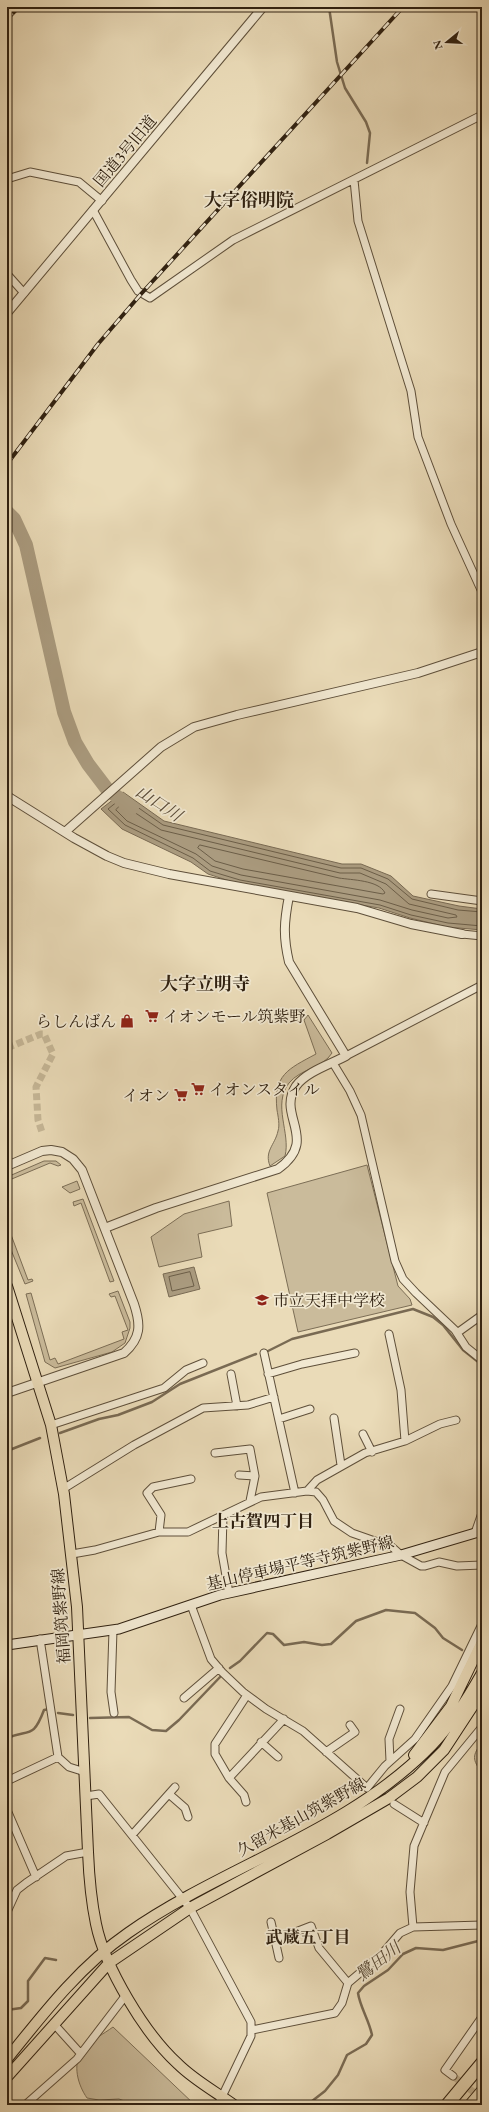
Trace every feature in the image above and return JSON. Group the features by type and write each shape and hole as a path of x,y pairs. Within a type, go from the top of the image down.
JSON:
{"highway":[{"path":"447,2105 482,2062"},
{"path":"471,2105 482,2092"}],"main road":[{"name":"福岡筑紫野線","path":"7,1286 51,1425 63,1489 72,1554 78,1634 90,1891 96,1925 109,1963 126,1994 162,2048 220,2101 234,2105"},
{"name":"基山停車場平等寺筑紫野線","path":"7,1646 40,1639 113,1630 229,1593 400,1555 478,1532"},
{"path":"395,1778 450,1706 482,1642"},
{"name":"久留米基山筑紫野線","path":"7,2059 62,1993 104,1950 128,1932 182,1898 346,1812 395,1778 433,1744 458,1713 482,1673"},
{"name":"久留米基山筑紫野線","path":"7,2077 109,1963 190,1908 390,1798 417,1777 444,1750 482,1692"},
{"path":"444,1750 462,1736 482,1705"}],"street":[{"name":"国道3号旧道","path":"7,313 263,7"},
{"path":"94,210 131,280 141,294 150,298 233,240 482,114"},
{"path":"7,179 30,172 79,182 102,201"},
{"path":"354,180 358,220 411,390 418,437 451,524 482,592"},
{"path":"7,274 24,293"},
{"path":"65,832 118,784 161,748 194,727 418,673 482,652"},
{"path":"7,796 65,832 107,856 124,863 169,874 357,908 411,924 462,934 482,936"},
{"path":"432,894 482,901"},
{"path":"289,896 284,926 285,944 290,962 346,1056"},
{"path":"105,1228 156,1208 278,1169 290,1161 296,1150 298,1137 291,1109 292,1097 296,1087 304,1078 482,985"},
{"path":"333,1063 350,1091 361,1115 395,1261 401,1273 416,1293 457,1333 466,1347 482,1360"},
{"path":"7,1166 42,1151 51,1150 62,1152 73,1159 82,1170 138,1317 138,1336 131,1347 124,1353 7,1393"},
{"path":"457,1333 482,1315"},
{"path":"389,1334 401,1390 405,1440"},
{"path":"268,1374 302,1364 355,1353"},
{"path":"264,1354 295,1493"},
{"path":"51,1425 164,1388 186,1370 203,1363"},
{"path":"231,1374 237,1406"},
{"path":"63,1489 134,1445 203,1408 237,1406 274,1397"},
{"path":"279,1419 310,1409"},
{"path":"334,1418 341,1465"},
{"path":"307,1492 316,1480 341,1465 405,1440 440,1424 456,1420"},
{"path":"363,1434 372,1452"},
{"path":"215,1453 250,1449 255,1476 250,1501"},
{"path":"239,1475 255,1476"},
{"path":"159,1532 161,1515 158,1507 147,1493 153,1487 191,1479"},
{"path":"72,1554 95,1550 159,1532 188,1532 261,1497 316,1492 323,1500 334,1521 352,1534 392,1547 400,1555 425,1566 439,1562 457,1566 482,1565"},
{"path":"478,1532 482,1513"},
{"path":"223,1516 222,1553 229,1593"},
{"path":"191,1605 204,1644 219,1668 247,1696 303,1731 367,1788 390,1761 415,1739 452,1686 482,1624"},
{"path":"113,1630 111,1692 114,1713"},
{"path":"40,1639 58,1757 69,1768 85,1772"},
{"path":"184,1698 219,1668"},
{"path":"246,1802 244,1795 229,1778 215,1754 215,1744 247,1696"},
{"path":"390,1761 389,1739 400,1708"},
{"path":"229,1778 284,1719"},
{"path":"326,1752 355,1732 350,1725"},
{"path":"413,1927 410,1892 414,1846 445,1772 482,1728"},
{"path":"261,1742 278,1757"},
{"path":"7,1781 58,1757"},
{"path":"132,1835 175,1787"},
{"path":"86,1796 99,1794 190,1908 251,2022 251,2036 220,2101"},
{"path":"169,1794 185,1808 188,1817"},
{"path":"394,1804 424,1823"},
{"path":"7,1810 36,1877"},
{"path":"7,1912 17,1890 66,1856 88,1852"},
{"path":"271,1922 279,1958"},
{"path":"252,2030 273,2024 325,2016 335,2013 342,2003 348,1983 381,1955 400,1933 413,1927 482,1925"},
{"path":"276,1940 311,1926 319,1948 348,1983"},
{"path":"25,2105 81,2054 126,1994"},
{"path":"453,2076 445,2070 482,2017"},
{"path":"54,2024 81,2054"}],"shaded area":[{"path":"308,1015 332,1053 323,1062 294,1078 284,1092 282,1110 286,1138 285,1156 270,1166 268,1156 279,1129 276,1098 280,1081 284,1074 290,1069 316,1054 304,1020"},
{"path":"44,1161 56,1161 61,1165 58,1166 50,1163 7,1181 7,1177"},
{"path":"367,1165 398,1286 410,1299 412,1305 298,1332 267,1193"},
{"path":"77,1181 80,1189 70,1193 62,1187"},
{"path":"83,1199 114,1281 110,1282 81,1203 74,1206 73,1202"},
{"path":"229,1201 232,1226 198,1234 202,1257 159,1267 151,1237 184,1214"},
{"path":"7,1224 28,1280 32,1279 33,1281 25,1284 7,1240"},
{"path":"118,1291 130,1322 130,1328 125,1343 112,1352 55,1368 45,1362 26,1294 31,1293 50,1360 55,1358 58,1364 124,1339 122,1332 128,1330 115,1296 111,1297 109,1294"},
{"path":"482,1742 482,1773 474,1758 476,1751"},
{"path":"113,2027 195,2105 135,2105 119,2099 99,2100 87,2098 77,2075 77,2062 79,2056 88,2044"}],"water":[{"path":"123,792 164,821 342,864 361,864 391,876 413,896 459,906 482,909 482,930 447,927 410,918 379,908 239,884 208,874 191,862 122,829 101,809"},
{"path":"194,1267 200,1289 169,1297 163,1274"}],"waterway":[{"path":"329,7 337,62 345,88 366,122 370,133 367,163"},
{"name":"山口川","path":"7,512 14,519 26,545 64,712 75,742 88,764 107,789 132,808"},
{"path":"268,1351 292,1339 413,1309 433,1317 443,1325 463,1350 482,1365"},
{"path":"60,1433 99,1419 118,1415 152,1402 180,1384 256,1354"},
{"path":"7,1451 40,1438"},
{"path":"230,1668 240,1661 267,1633 273,1634 284,1645 304,1642 322,1645 331,1644 356,1621 386,1610 415,1613 435,1628 443,1638 462,1650"},
{"path":"90,1718 129,1717 152,1730 166,1731 179,1720 222,1675"},
{"path":"7,1738 30,1732 37,1725 44,1710 49,1709"},
{"path":"58,1713 73,1715"},
{"name":"鷺田川","path":"307,2105 325,2091 338,2075 347,2055 366,2044 372,2035 358,1993 364,1986 388,1970 403,1954 416,1948 443,1950 482,1940"},
{"name":"鷺田川","path":"7,2010 21,2008 28,2001 28,1981 45,1958 56,1960"}],"tunnel":[{"path":"7,1048 44,1034 53,1054 36,1087 38,1120 42,1132"},
{"path":"453,2076 480,2097"}],"railway":[{"path":"7,19 19,7"},
{"path":"7,464 98,344 141,294 403,7"}],"place":[{"name":"イオンモール筑紫野","path":"152,1016"},
{"name":"らしんばん","path":"127,1021"},
{"name":"イオンスタイル","path":"198,1089"},
{"name":"イオン","path":"181,1095"},
{"name":"市立天拝中学校","path":"262,1300"}],"district":[{"name":"大字俗明院","path":"249,199"},
{"name":"大字立明寺","path":"205,983"},
{"name":"上古賀四丁目","path":"263,1521"},
{"name":"武蔵五丁目","path":"308,1937"}]}
